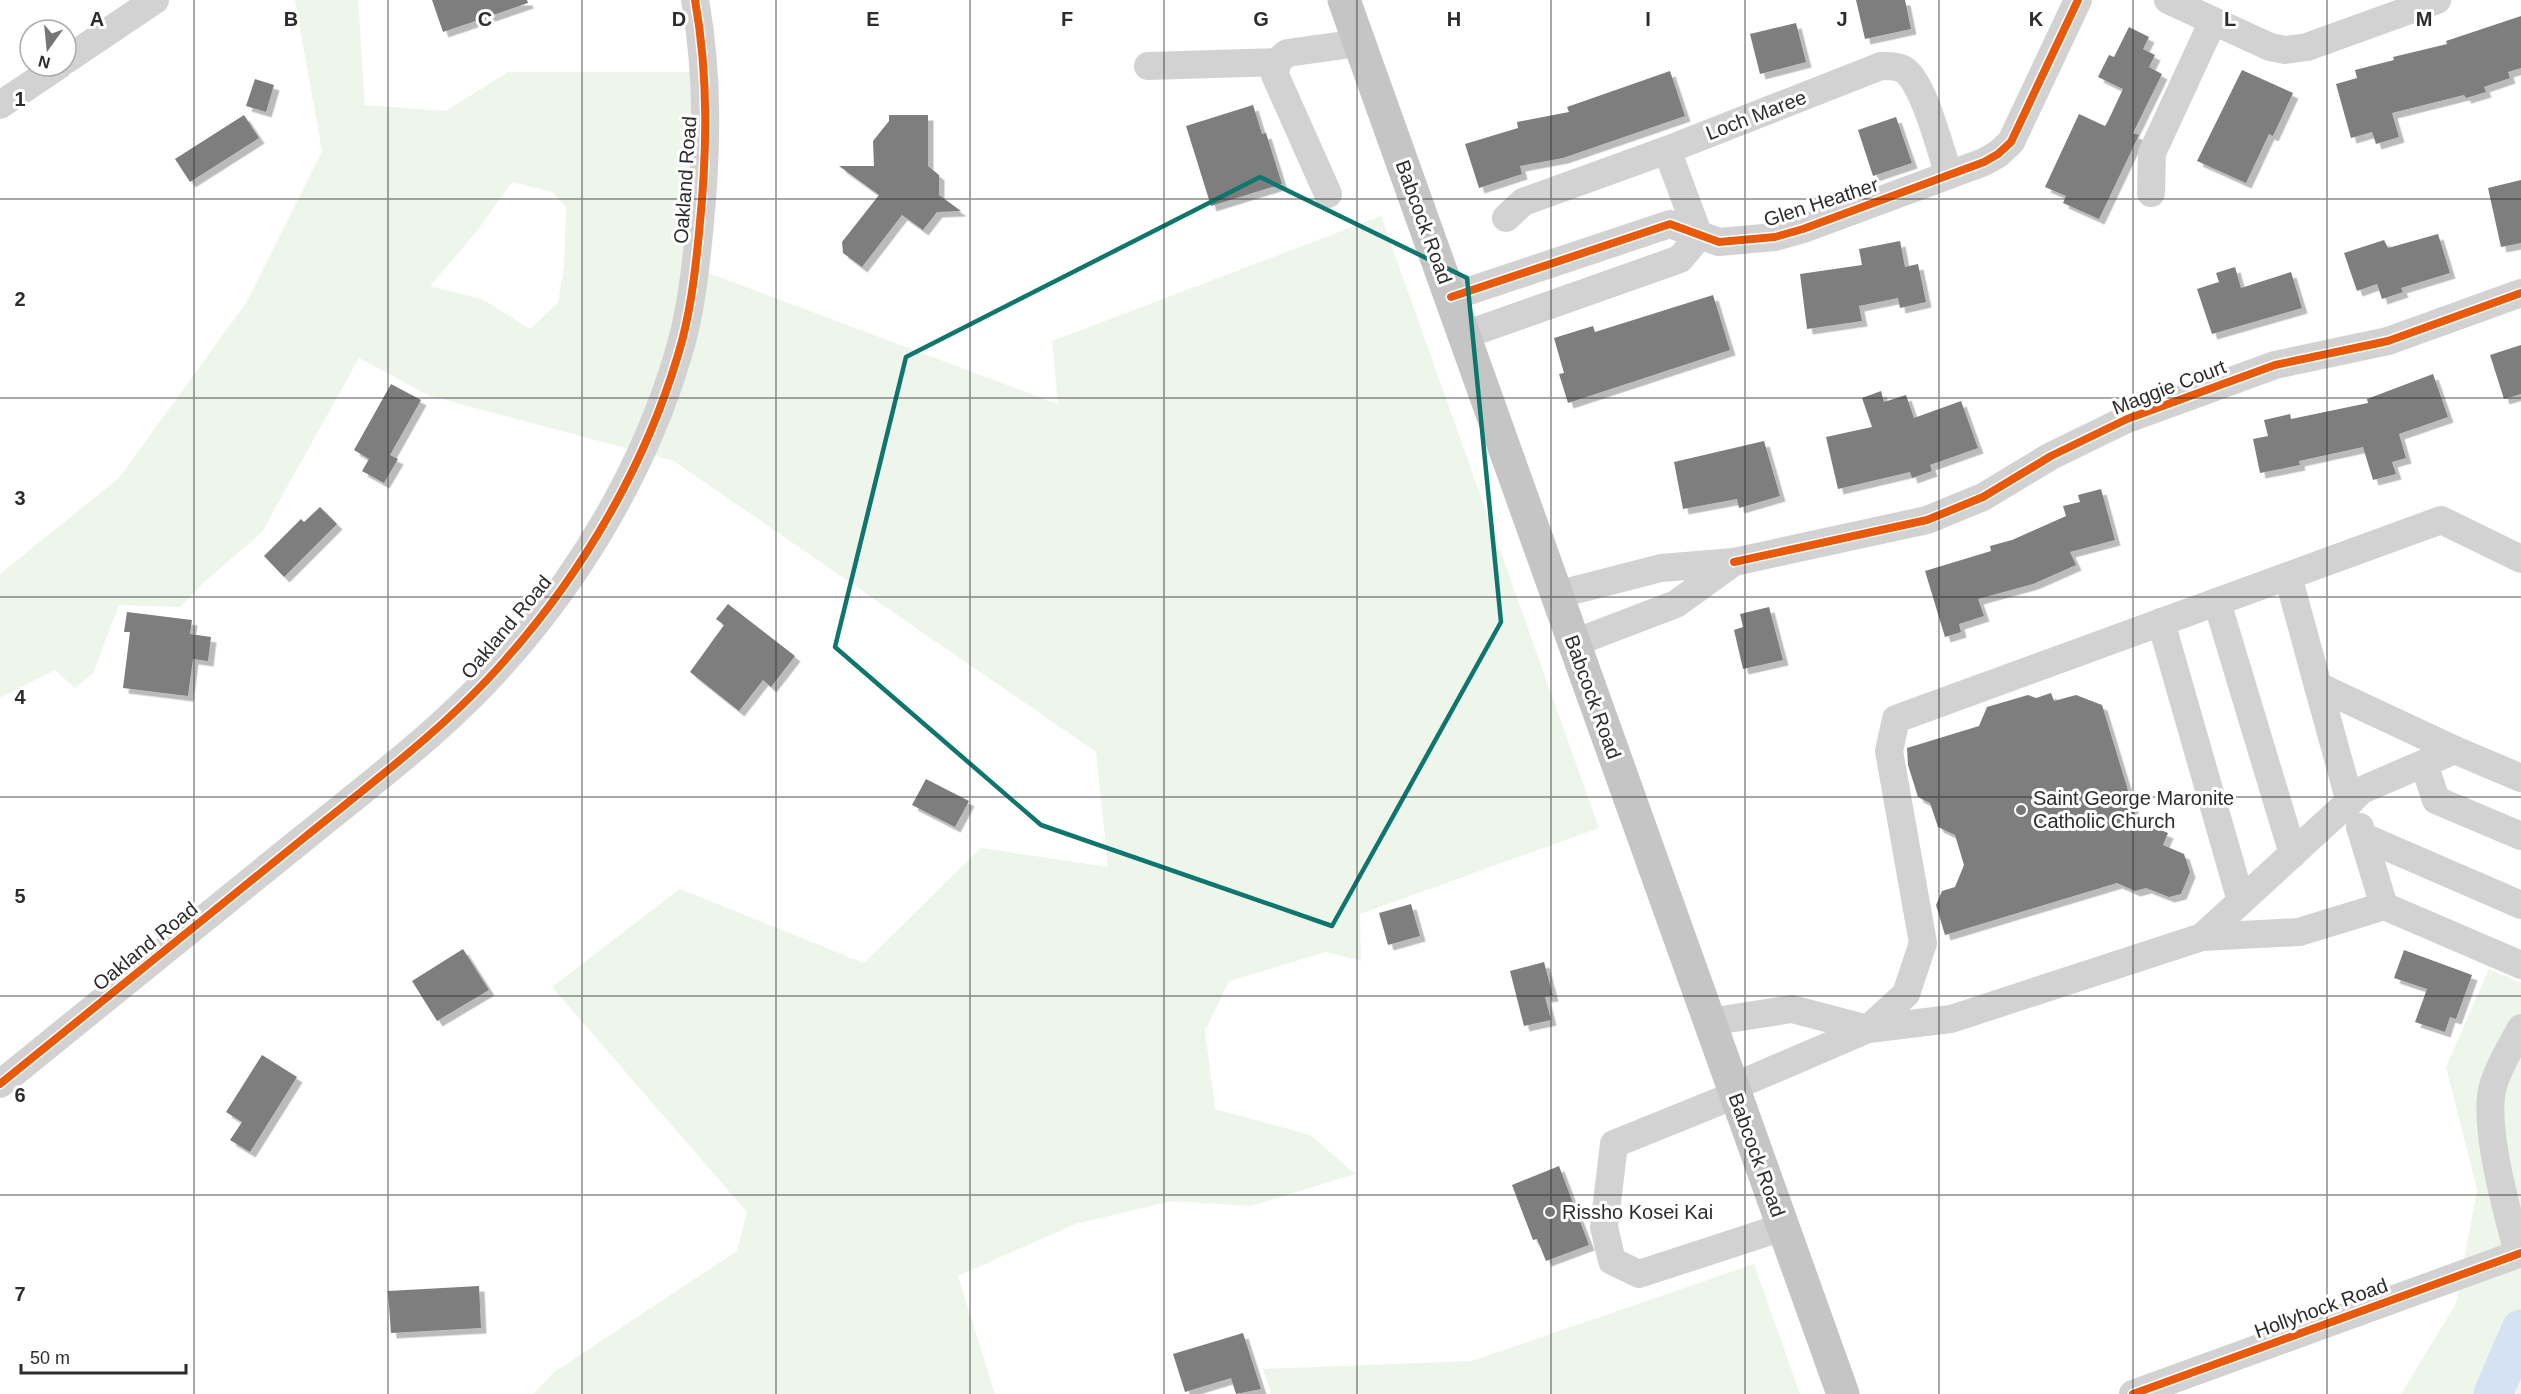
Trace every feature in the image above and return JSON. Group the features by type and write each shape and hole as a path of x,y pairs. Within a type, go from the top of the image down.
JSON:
{"main road":[{"name":"Babcock Road","path":"1344,0 1843,1394"}],"street":[{"path":"78,52 155,0"},
{"name":"Oakland Road","path":"0,1084 411,751 506,660 559,593 615,506 653,424 678,354 694,280 706,132 704,46 695,0"},
{"name":"Glen Heather","path":"1451,297 1670,224 1719,242 1775,237 1803,229 1984,162 2011,142 2078,0"},
{"path":"2176,2 2258,43 2285,50 2307,47 2437,0"},
{"path":"2151,193 2152,153 2212,21"},
{"path":"1328,194 1275,75 1277,62 1287,53 1359,44"},
{"path":"1148,66 1277,62"},
{"name":"Loch Maree","path":"1506,218 1523,202 1667,150 1881,66 1896,67 1908,72 1923,99 1949,175"},
{"path":"0,105 40,78"},
{"path":"1465,335 1680,259 1699,236 1667,150"},
{"name":"Maggie Court","path":"1556,595 1661,568 1734,562 1927,520 1983,496 2051,456 2127,419 2275,365 2388,341 2521,293"},
{"path":"1783,1227 1638,1274 1612,1261 1604,1227 1614,1144 1868,1029 1906,994 1923,944 1889,751 1896,719 2440,520 2521,559"},
{"name":"Maggie Court","path":"1574,643 1676,604 1734,562"},
{"path":"2288,576 2318,686 2346,806 2361,827 2384,906"},
{"path":"2217,602 2293,854"},
{"path":"2161,622 2241,901"},
{"path":"2318,686 2521,778"},
{"path":"2202,937 2362,790 2455,750"},
{"path":"2424,764 2436,800 2521,836"},
{"path":"2364,837 2521,905"},
{"path":"1709,1022 1792,1009 1868,1029 1951,1019 2202,937 2300,932 2384,906 2521,965"},
{"path":"2520,1254 2493,1140 2492,1089 2502,1060 2521,1028"},
{"name":"Hollyhock Road","path":"2133,1394 2520,1254"}],"highlighted area":[{"path":"1260,177 1467,278 1501,622 1332,926 1041,825 835,647 906,357"}],"shaded area":[{"path":"295,0 358,0 365,105 446,111 508,72 699,72 687,267 717,276 1058,404 1052,341 1381,216 1599,828 1360,914 1361,961 1326,952 1229,981 1205,1031 1215,1109 1310,1135 1355,1174 1251,1206 1172,1201 1075,1224 958,1276 995,1394 534,1394 553,1373 737,1251 747,1212 552,987 680,889 864,963 981,848 1108,867 1096,752 674,461 430,396 359,358 262,532 203,583 180,607 119,605 93,673 75,688 55,670 0,698 0,574 119,478 246,303 322,151","holes":["512,182 552,192 566,207 564,266 558,303 530,329 482,299 430,286 476,232"]},
{"path":"2489,969 2521,983 2521,1394 2401,1394 2456,1304 2477,1190 2446,1067"},
{"path":"1754,1264 1800,1394 1271,1394 1263,1369 1472,1361"}],"building":[{"path":"432,0 527,0 528,3 443,32"},
{"path":"1856,0 1905,0 1911,29 1865,39"},
{"path":"2521,16 2521,68 2508,72 2510,78 2484,87 2486,92 2466,98 2464,95 2392,113 2399,137 2376,144 2372,132 2351,138 2336,84 2357,78 2355,70 2394,60 2393,57 2447,44 2446,41"},
{"path":"1796,23 1806,62 1760,74 1750,34"},
{"path":"2129,27 2149,37 2143,49 2155,55 2149,67 2162,74 2133,133 2139,135 2099,219 2063,203 2066,196 2045,187 2079,114 2105,126 2108,121 2123,89 2098,77 2109,55 2114,57"},
{"path":"2242,70 2293,93 2273,136 2269,134 2246,183 2197,161"},
{"path":"1670,71 1685,116 1563,158 1520,166 1522,174 1479,188 1465,144 1518,128 1517,122 1569,112 1567,107"},
{"path":"255,79 274,85 266,112 246,106"},
{"path":"1253,105 1262,134 1266,133 1282,184 1211,206 1186,126"},
{"path":"244,115 259,138 190,182 175,159"},
{"path":"889,115 928,115 928,166 939,175 939,195 961,211 937,212 923,230 902,215 862,267 843,253 842,242 879,195 839,166 874,166 873,141 889,121"},
{"path":"1896,117 1912,163 1873,176 1858,130"},
{"path":"2521,180 2521,243 2501,247 2488,188"},
{"path":"2438,234 2450,273 2401,288 2403,292 2382,299 2377,284 2357,291 2344,253 2384,240 2388,248"},
{"path":"1900,241 1905,267 1918,264 1926,302 1900,308 1898,298 1859,306 1862,321 1807,329 1800,274 1862,265 1859,249"},
{"path":"2235,267 2241,288 2291,272 2302,308 2212,334 2197,289 2219,282 2216,273"},
{"path":"1713,295 1730,350 1568,403 1559,374 1564,373 1554,338 1593,326 1595,332"},
{"path":"2521,345 2521,394 2504,399 2490,355"},
{"path":"2433,374 2448,417 2399,434 2406,458 2392,462 2396,474 2373,480 2363,447 2299,461 2300,465 2260,473 2253,439 2268,436 2264,420 2290,414 2291,419 2368,403 2367,399"},
{"path":"391,384 421,400 390,455 398,459 384,483 362,471 369,459 354,450"},
{"path":"1881,391 1884,402 1906,395 1914,418 1961,401 1978,448 1930,465 1932,471 1912,478 1910,472 1838,489 1826,437 1872,427 1862,398"},
{"path":"1764,441 1780,496 1739,508 1737,499 1683,509 1674,462"},
{"path":"2101,489 2115,540 2070,552 2076,565 2033,584 1978,599 1984,616 1959,624 1961,632 1945,637 1925,571 1991,551 1990,546 2012,540 2066,516 2063,506 2080,502 2078,495"},
{"path":"320,507 337,524 284,577 264,556 301,519 304,522"},
{"path":"728,604 795,656 771,687 763,680 739,711 690,672 724,625 716,619"},
{"path":"1769,607 1783,660 1743,669 1734,630 1743,627 1740,614"},
{"path":"127,612 192,620 190,634 211,637 208,661 193,659 188,696 123,688 130,632 124,632"},
{"path":"2051,693 2054,701 2076,695 2102,705 2137,820 2168,833 2163,845 2184,854 2190,872 2181,894 2169,897 2146,888 2135,891 2117,883 1945,935 1936,905 1942,891 1955,887 1964,865 1955,835 1938,827 1930,803 1918,797 1908,765 1907,748 1979,726 1987,707 2028,695 2036,698"},
{"path":"926,779 969,801 955,827 912,805"},
{"path":"1411,904 1420,936 1388,945 1379,913"},
{"path":"463,949 489,990 437,1021 412,981"},
{"path":"2404,950 2472,975 2456,1019 2450,1017 2445,1032 2415,1022 2427,989 2394,978"},
{"path":"1544,962 1553,996 1545,997 1551,1020 1524,1026 1510,971"},
{"path":"262,1055 297,1077 250,1152 230,1140 242,1122 226,1112"},
{"name":"Rissho Kosei Kai","path":"1559,1166 1589,1245 1546,1261 1537,1239 1533,1240 1512,1185"},
{"path":"479,1286 481,1328 391,1333 388,1291"},
{"path":"1243,1333 1261,1389 1236,1394 1231,1378 1185,1392 1173,1354"}],"waterway":[{"path":"2493,1394 2521,1329"}],"cycle path":[{"path":"0,1084 384,774 435,730 484,684 506,659 534,626 586,554 629,477 648,437 678,355 689,310 699,233 705,146 705,87 695,0"},
{"path":"1451,297 1670,224 1719,242 1775,237 1803,229 1984,162 1998,154 2011,142 2078,0"},
{"path":"1734,562 1927,520 1983,497 2051,456 2127,419 2275,365 2388,341 2521,293"},
{"path":"2133,1394 2521,1253"}],"place":[{"name":"Saint George Maronite Catholic Church","path":"2021,810"},
{"name":"Rissho Kosei Kai","path":"1550,1212"}]}
